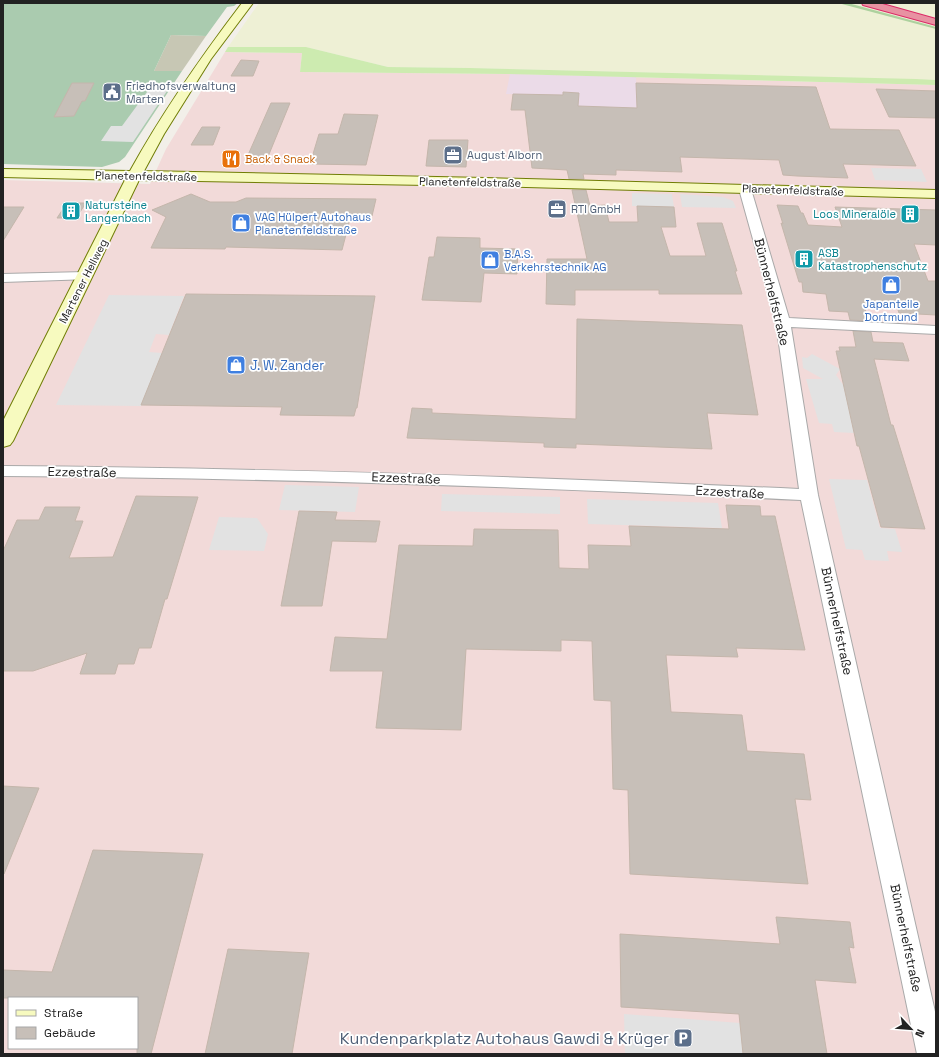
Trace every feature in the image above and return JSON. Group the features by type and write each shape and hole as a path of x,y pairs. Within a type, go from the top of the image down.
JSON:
{"highway":[{"path":"867,3 936,22"},
{"path":"895,3 936,14"}],"street":[{"name":"Martener Hellweg","path":"3,441 157,134 206,58 248,3"},
{"name":"Planetenfeldstraße","path":"3,173 477,182 936,194"},
{"name":"Bünnerhelfstraße","path":"745,189 783,322 809,495 931,1054"},
{"path":"3,278 86,276"},
{"path":"783,322 936,330"},
{"name":"Ezzestraße","path":"3,471 249,474 422,479 809,495"}],"shaded area":[{"path":"259,3 936,3 936,80 388,67 306,47 228,47"},
{"path":"171,35 206,36 182,71 154,71"},
{"path":"225,52 302,53 300,72 506,74 936,85 936,1054 3,1054 3,180 150,184 166,149"},
{"path":"510,74 636,77 637,108 563,106 562,95 506,94"},
{"path":"171,85 133,142 101,141 111,126 122,126 147,92 159,87"},
{"path":"871,168 921,169 927,182 875,180"},
{"path":"632,193 672,194 674,207 632,206"},
{"path":"680,194 723,197 733,201 736,208 682,207"},
{"path":"109,295 184,296 169,335 156,334 149,352 162,353 141,406 56,405"},
{"path":"812,354 840,369 836,375 844,386 854,433 834,432 832,424 819,423 806,379 823,379 803,368 802,357 807,358"},
{"path":"829,479 867,480 880,528 895,529 902,552 887,551 889,561 865,560 862,550 846,549"},
{"path":"285,485 359,487 355,512 279,510"},
{"path":"442,494 560,497 560,514 441,511"},
{"path":"587,499 718,503 722,528 588,524"},
{"path":"219,517 257,518 268,534 264,551 209,550"},
{"name":"Kundenparkplatz Autohaus Gawdi & Krüger","path":"624,1014 740,1023 743,1054 625,1054"}],"green space":[{"path":"3,3 238,3 234,6 227,7 206,36 171,35 154,71 182,71 125,157 119,162 102,167 3,164"},
{"path":"838,3 848,3 936,27 936,29"},
{"path":"228,47 306,47 388,67 916,79 936,80 936,85 506,74 300,72 302,53 225,52"}],"building":[{"path":"241,60 259,61 253,76 231,76"},
{"path":"72,83 94,83 85,101 82,101 74,116 54,117"},
{"path":"636,83 816,87 830,129 899,130 916,166 843,164 848,178 783,175 779,160 680,157 682,172 616,170 616,175 583,174 584,179 569,179 567,170 532,168 525,110 511,110 513,94 563,95 563,92 579,93 578,106 637,108"},
{"path":"876,89 936,91 936,118 889,117"},
{"path":"271,103 290,103 265,164 244,164"},
{"path":"344,114 378,115 366,165 310,164 319,134 338,134"},
{"path":"202,127 220,127 213,145 191,145"},
{"name":"August Alborn","path":"429,140 468,140 466,167 426,166"},
{"path":"572,190 586,190 590,206 605,205 609,222 638,222 637,206 674,207 676,227 661,227 670,256 706,256 697,223 722,223 737,271 735,271 742,294 659,294 659,290 575,290 575,305 546,304 547,259 587,259"},
{"name":"VAG Hülpert Autohaus Planetenfeldstraße","path":"191,194 210,202 236,202 246,198 376,199 372,216 351,215 342,250 226,247 225,249 151,248 166,217 152,210"},
{"name":"Natursteine Langenbach","path":"67,203 86,203 76,218 57,218"},
{"path":"777,205 798,206 808,225 842,227 835,207 936,210 936,245 914,244 928,281 936,281 936,315 899,313 897,307 864,305 868,321 850,320 848,312 829,311 826,294 803,292 802,282 799,282"},
{"path":"3,207 24,207 3,241"},
{"path":"437,237 480,238 480,248 518,249 517,274 484,273 481,302 422,300 429,257 434,257"},
{"path":"186,294 375,296 357,408 354,416 280,415 282,407 141,405"},
{"path":"577,319 742,325 758,415 707,413 712,449 576,444 576,448 544,447 544,443 407,438 412,408 432,409 432,413 576,419"},
{"path":"853,331 871,332 873,342 903,343 909,361 874,359 891,425 893,425 925,529 881,527 859,446 857,446 836,351 840,351 839,347 856,347"},
{"path":"136,496 198,497 151,648 139,648 134,664 118,664 115,674 80,674 87,653 33,671 3,671 3,551 17,520 39,520 45,507 80,507 75,521 83,521 69,558 113,557"},
{"path":"726,505 760,506 761,516 775,516 805,650 736,648 738,657 666,655 671,712 742,715 747,751 804,754 811,800 795,799 808,884 630,874 628,790 613,789 611,701 594,700 592,641 561,640 561,651 466,649 461,730 376,728 383,671 330,671 335,637 387,639 399,545 473,546 474,529 558,530 559,568 589,569 588,545 631,546 629,526 729,529"},
{"path":"299,511 337,512 335,520 380,521 376,542 332,541 322,606 281,606"},
{"path":"3,786 39,788 4,874 3,874"},
{"path":"93,850 203,854 151,1054 137,1054 138,997 3,998 3,970 52,972"},
{"path":"776,917 850,922 854,948 849,947 856,983 815,980 827,1054 743,1054 739,1014 621,1007 620,934 780,944"},
{"path":"228,949 309,953 292,1054 205,1054"}],"place":[{"name":"Friedhofsverwaltung Marten","path":"112,92"},
{"name":"August Alborn","path":"453,155"},
{"name":"Back & Snack","path":"231,159"},
{"name":"RTI GmbH","path":"557,209"},
{"name":"Natursteine Langenbach","path":"71,211"},
{"name":"Loos Mineralöle","path":"910,214"},
{"name":"VAG Hülpert Autohaus Planetenfeldstraße","path":"241,223"},
{"name":"ASB Katastrophenschutz","path":"804,259"},
{"name":"B.A.S. Verkehrstechnik AG","path":"490,260"},
{"name":"Japanteile Dortmund","path":"891,285"},
{"name":"J. W. Zander","path":"236,365"},
{"name":"Kundenparkplatz Autohaus Gawdi & Krüger","path":"683,1038"}]}
